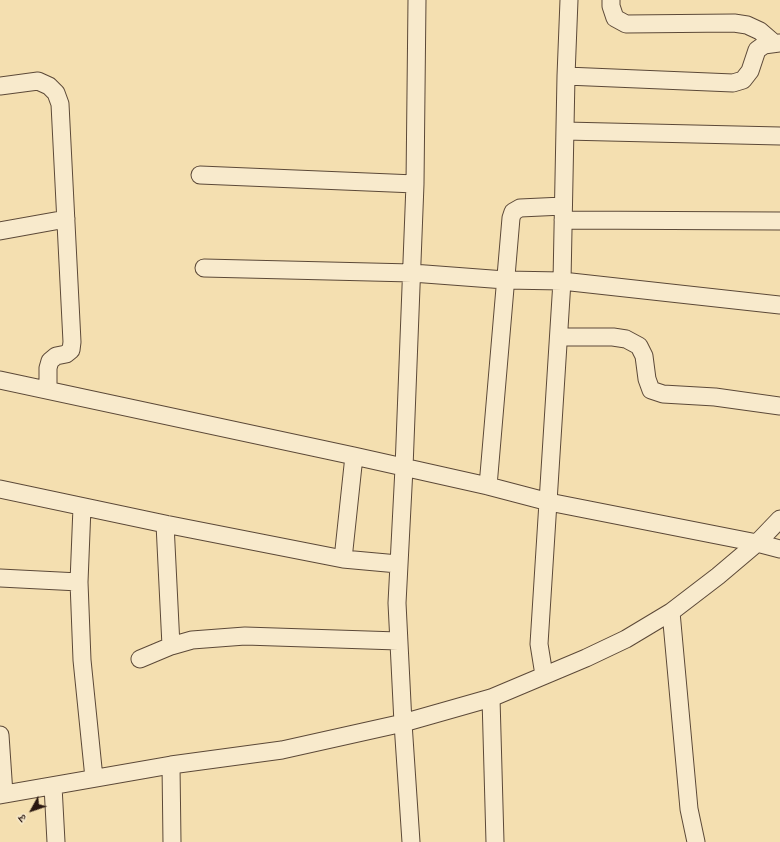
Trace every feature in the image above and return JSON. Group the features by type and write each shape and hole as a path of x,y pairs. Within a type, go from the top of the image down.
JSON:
{"street":[{"path":"411,842 398,641 397,603 415,184 417,0"},
{"path":"544,675 539,644 562,281 569,0"},
{"path":"611,0 611,6 615,18 626,24 734,23 747,25 760,31 777,43"},
{"path":"566,76 733,83 743,80 750,71 757,50 764,45 777,43"},
{"path":"0,86 38,81 49,86 56,93 60,104 72,342 71,350 66,354 56,356 50,361 48,368 48,390"},
{"path":"565,130 780,136"},
{"path":"200,175 415,184"},
{"path":"488,486 505,280 511,218 513,212 527,206 563,213 780,221"},
{"path":"0,231 66,219"},
{"path":"204,268 412,273 505,280 562,281 780,305"},
{"path":"559,337 613,337 626,339 639,346 644,356 647,379 651,390 663,394 715,397 780,406"},
{"path":"0,380 354,456 488,486 549,502 780,548"},
{"path":"343,559 354,456"},
{"path":"0,489 165,524 343,559 398,564"},
{"path":"82,506 79,582 82,660 94,778"},
{"path":"0,736 2,795 171,765 282,750 403,723 490,698 586,658 626,639 671,612 718,576 757,543 780,519"},
{"path":"165,524 171,646"},
{"path":"0,578 79,582"},
{"path":"671,612 689,809 696,842"},
{"path":"140,659 171,646 192,640 245,636 398,641"},
{"path":"490,698 495,842"},
{"path":"171,765 172,842"},
{"path":"53,786 56,842"}]}
